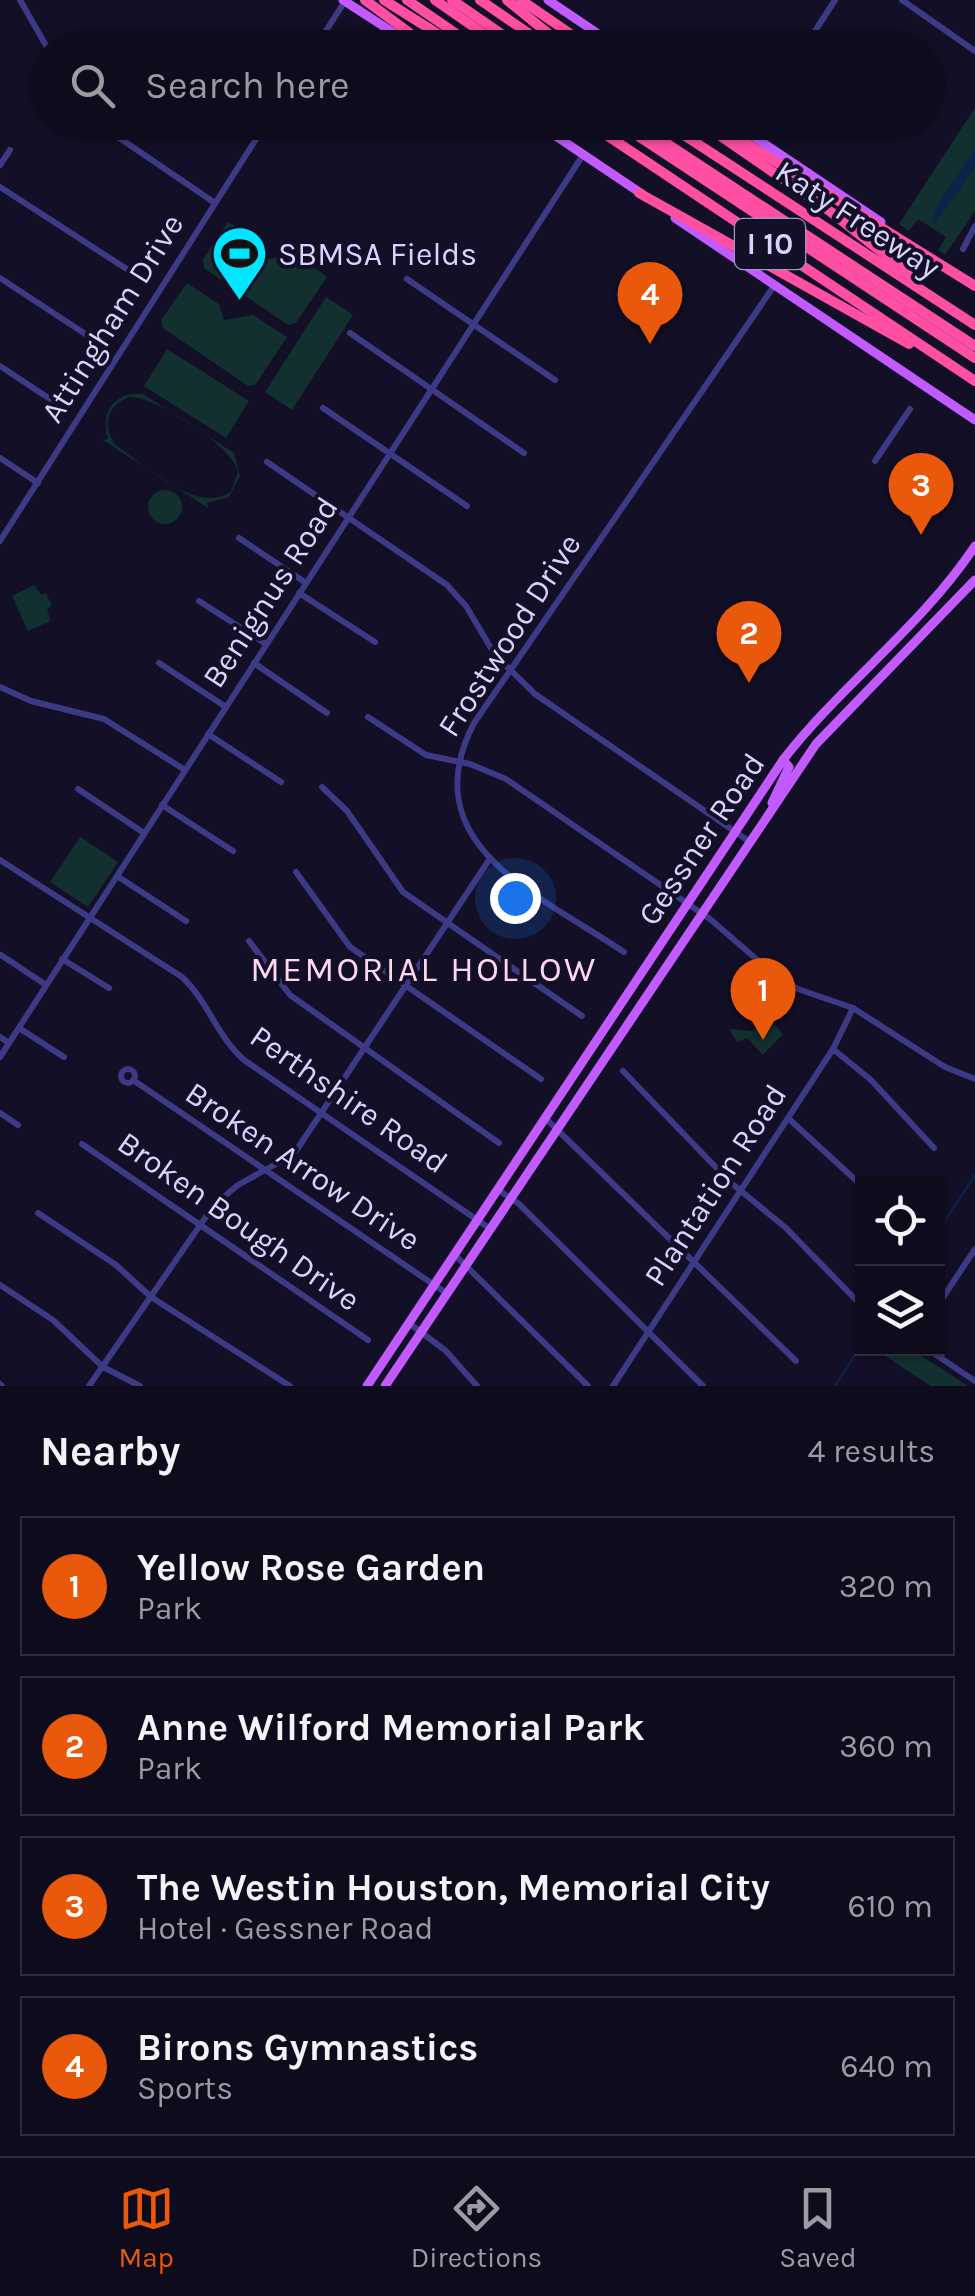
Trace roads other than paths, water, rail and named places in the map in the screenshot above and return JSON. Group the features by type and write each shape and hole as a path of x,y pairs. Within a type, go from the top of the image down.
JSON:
{"highway":[{"path":"366,0 406,30"},
{"path":"384,0 432,30"},
{"path":"407,0 451,30"},
{"path":"435,0 478,30"},
{"path":"452,0 496,30"},
{"path":"480,0 524,30"},
{"path":"507,0 544,30"},
{"path":"520,0 566,30"},
{"name":"I 10","path":"614,140 975,381"},
{"path":"644,140 975,358"},
{"path":"661,140 975,346"},
{"name":"Katy Freeway","path":"692,140 975,325"},
{"path":"726,140 831,212 975,325"},
{"path":"741,140 975,285"},
{"path":"640,192 952,366"}],"main road":[{"path":"344,0 389,30"},
{"path":"548,0 592,30"},
{"path":"562,140 975,420"},
{"path":"757,140 975,285"},
{"name":"Gessner Road","path":"367,1386 783,760 821,712 937,597 975,546"},
{"name":"Gessner Road","path":"385,1386 635,1009 835,720 975,580"},
{"path":"770,811 774,792 789,767 783,760"},
{"path":"622,1000 635,1009"}],"street":[{"path":"20,0 38,30"},
{"path":"326,30 344,0"},
{"path":"816,30 835,0"},
{"path":"902,0 945,30"},
{"path":"945,30 975,51"},
{"path":"122,140 215,203"},
{"name":"Attingham Drive","path":"0,541 255,140"},
{"path":"0,165 10,150"},
{"name":"Benignus Road","path":"0,1057 584,155"},
{"path":"0,187 138,277"},
{"path":"964,250 975,226"},
{"path":"0,278 96,340"},
{"path":"407,279 555,380"},
{"name":"Frostwood Drive","path":"489,860 463,821 456,791 457,762 474,722 774,286"},
{"path":"350,334 524,453"},
{"path":"0,366 56,403"},
{"path":"323,408 467,506"},
{"path":"876,460 910,409"},
{"path":"0,458 38,483"},
{"path":"267,462 458,596 495,656 548,703 750,842"},
{"path":"239,538 306,583"},
{"path":"300,593 375,642"},
{"path":"199,601 266,644"},
{"path":"254,663 327,712"},
{"path":"160,664 226,707"},
{"path":"0,687 31,701 86,713 119,727 185,770"},
{"path":"368,717 426,755 506,779 687,904 776,976 798,989 853,1008 945,1067 975,1079"},
{"path":"208,734 280,782"},
{"path":"322,788 347,811 403,892 582,1016"},
{"path":"78,789 144,833"},
{"path":"162,804 233,852"},
{"name":"Perthshire Road","path":"0,860 182,977 201,998 229,1047 490,1228"},
{"path":"89,1386 226,1192 294,1154 489,860 624,952"},
{"path":"296,872 339,936 541,1080"},
{"path":"117,876 186,920"},
{"path":"249,941 290,995 499,1143"},
{"path":"1,955 46,985"},
{"path":"62,960 109,988"},
{"name":"Plantation Road","path":"614,1386 833,1050 853,1008"},
{"path":"19,1028 64,1057"},
{"path":"0,1037 9,1043"},
{"path":"833,1050 871,1080 934,1148"},
{"path":"623,1071 742,1192 795,1236 855,1299"},
{"name":"Broken Arrow Drive","path":"133,1080 446,1293"},
{"path":"0,1113 18,1125"},
{"path":"544,1118 796,1361"},
{"path":"788,1118 855,1180"},
{"name":"Broken Bough Drive","path":"82,1144 368,1340"},
{"path":"497,1189 509,1196 703,1386"},
{"path":"38,1213 116,1266 151,1296 290,1386"},
{"path":"945,1294 975,1249"},
{"path":"454,1254 588,1386"},
{"path":"0,1285 53,1320 103,1367 140,1386"},
{"path":"408,1323 477,1386"},
{"path":"938,1356 975,1381"}],"water":[{"path":"975,150 975,167 936,223 932,221 938,204"}],"waterway":[{"path":"945,1220 975,1175"},
{"path":"835,1386 855,1355"}],"place":[{"name":"SBMSA Fields","path":"239,303"},
{"name":"Birons Gymnastics","path":"650,344"},
{"name":"The Westin Houston, Memorial City","path":"921,535"},
{"name":"Anne Wilford Memorial Park","path":"749,683"},
{"name":"Yellow Rose Garden","path":"763,1040"}],"district":[{"name":"MEMORIAL HOLLOW","path":"424,969"}]}
